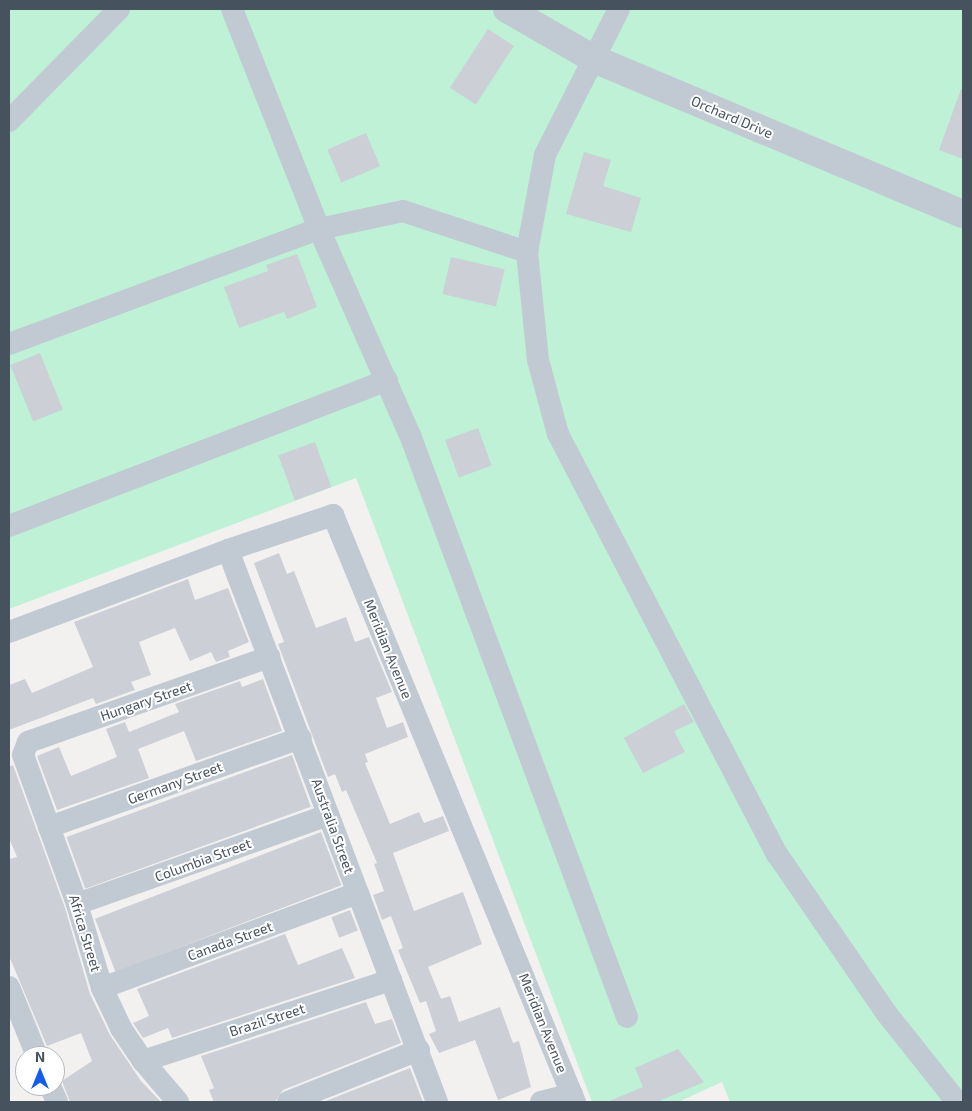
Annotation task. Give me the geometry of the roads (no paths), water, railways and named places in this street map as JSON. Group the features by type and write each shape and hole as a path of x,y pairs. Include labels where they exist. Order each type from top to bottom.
{"street":[{"path":"9,121 119,9"},
{"path":"232,9 319,229 387,380 627,1017"},
{"name":"Orchard Drive","path":"507,9 594,59 963,214"},
{"path":"619,9 545,156 527,252 538,360 558,434 777,854 887,1014 957,1102"},
{"path":"9,344 319,229 403,211 527,252"},
{"path":"9,526 387,380"},
{"name":"Meridian Avenue","path":"9,632 228,550 333,515 573,1098"},
{"name":"Australia Street","path":"228,550 302,738 328,815 419,1050 437,1102"},
{"name":"Hungary Street","path":"24,747 28,742 270,657"},
{"name":"Germany Street","path":"49,827 302,738"},
{"name":"Africa Street","path":"24,747 23,755 77,904 102,988 121,1028 143,1061 178,1102"},
{"name":"Columbia Street","path":"77,904 328,815"},
{"name":"Canada Street","path":"102,988 358,893"},
{"name":"Brazil Street","path":"143,1061 391,980"},
{"path":"9,987 34,1046"},
{"path":"288,1102 419,1050"},
{"path":"541,1102 573,1098"}]}
